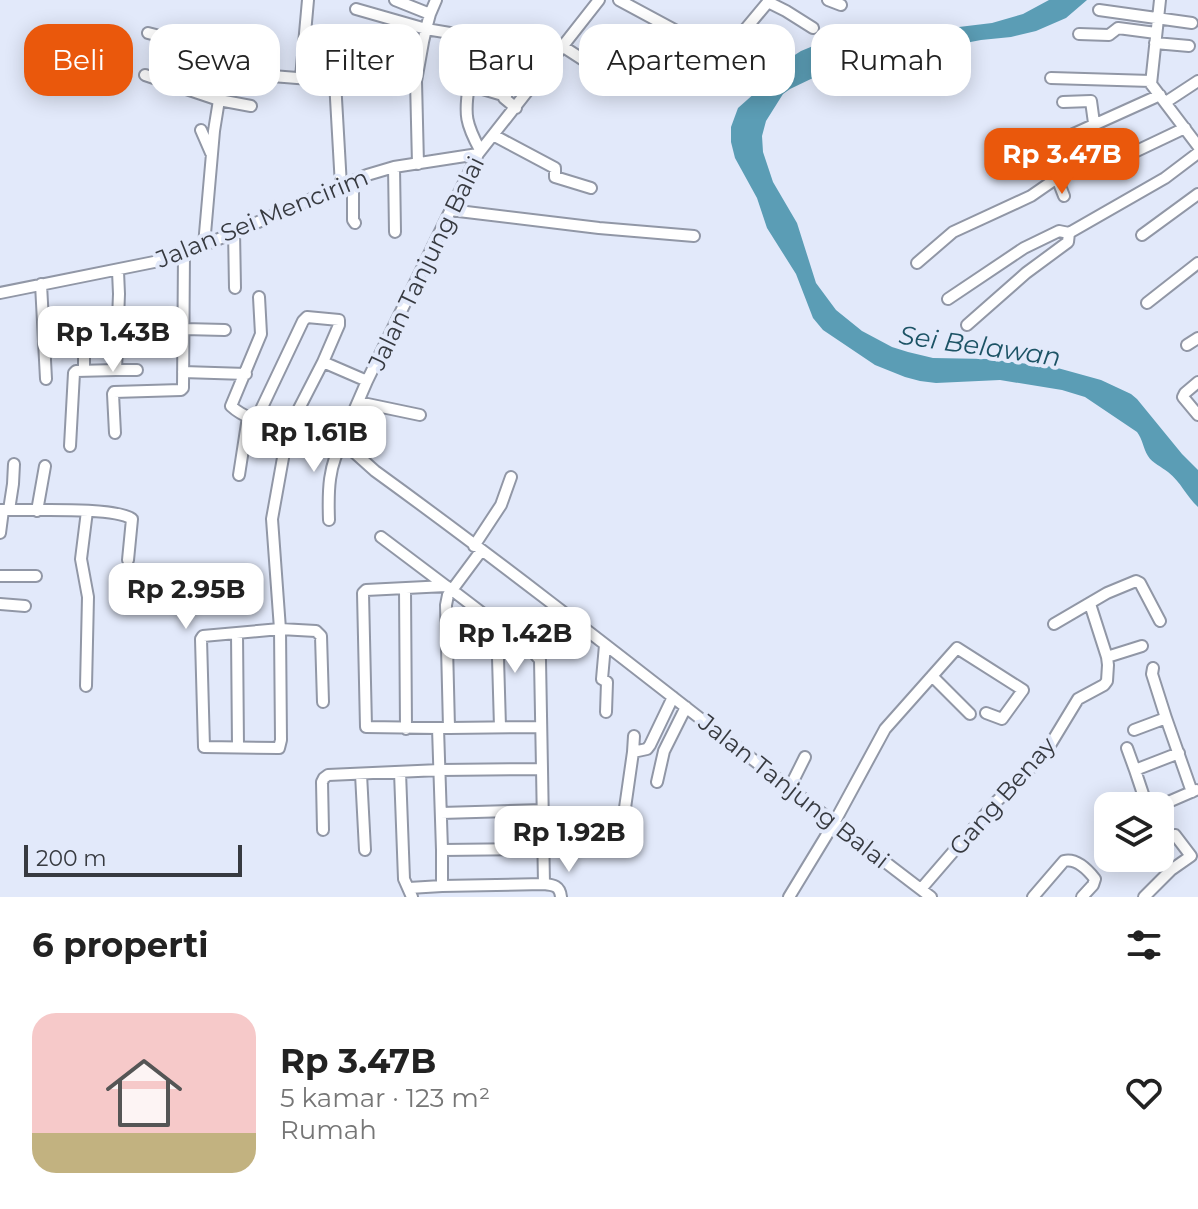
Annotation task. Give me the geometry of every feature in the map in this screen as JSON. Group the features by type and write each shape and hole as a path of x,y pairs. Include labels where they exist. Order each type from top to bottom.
{"street":[{"path":"306,24 308,0"},
{"path":"395,0 430,14"},
{"path":"423,42 436,0"},
{"name":"Jalan Tanjung Balai","path":"563,44 599,0"},
{"path":"619,0 721,55 767,1 788,5 811,26"},
{"path":"828,0 841,5"},
{"path":"1160,0 1151,81 1198,146"},
{"path":"356,9 439,32"},
{"path":"1099,10 1192,23"},
{"path":"1079,34 1109,35 1118,28 1189,46"},
{"path":"148,33 262,62 272,76 296,78"},
{"path":"145,75 219,100 251,106"},
{"path":"1051,78 1151,81"},
{"path":"1064,196 1046,147 1094,123 1163,98 1198,81"},
{"path":"479,152 467,122 469,85 506,96 504,98 516,108"},
{"path":"336,96 341,186"},
{"path":"416,96 418,164"},
{"name":"Jalan Tanjung Balai","path":"525,96 479,152 367,381 344,434 346,445 375,471 931,897"},
{"path":"204,245 219,100"},
{"path":"1063,102 1091,101 1094,123"},
{"path":"1124,157 1185,128"},
{"path":"201,130 212,155"},
{"path":"493,135 555,168 555,177 591,188"},
{"name":"Jalan Sei Mencirim","path":"0,293 118,271 184,254 353,181 394,167 479,152"},
{"path":"948,299 1024,248 1059,231 1069,233 1165,178 1198,153"},
{"path":"394,167 395,232"},
{"path":"917,263 953,232 1031,196 1057,178"},
{"path":"353,181 355,223"},
{"path":"1142,235 1198,194"},
{"path":"450,210 694,236"},
{"path":"234,231 235,288"},
{"path":"967,325 1026,273 1068,242 1069,233"},
{"path":"115,433 114,392 182,390 184,254"},
{"path":"1147,303 1198,263"},
{"path":"116,370 118,271"},
{"path":"41,284 46,379"},
{"path":"259,297 261,334 231,406 252,419 288,430"},
{"path":"239,475 252,419 303,321 307,317 339,320 323,362 288,430 272,519 280,629 281,746 203,746 203,636 280,629 319,633 323,702"},
{"path":"184,329 225,330"},
{"path":"84,335 84,371"},
{"path":"1187,345 1198,338"},
{"path":"323,362 367,381"},
{"path":"70,446 74,373 137,370"},
{"path":"183,372 246,374"},
{"path":"1198,382 1183,397 1198,415"},
{"path":"358,402 420,415"},
{"path":"329,520 330,481 336,452 344,440"},
{"path":"0,533 13,484 14,464"},
{"path":"37,511 45,466"},
{"path":"442,886 440,770 444,728 446,605 449,588 478,548 501,505 511,477"},
{"path":"4,510 87,511 125,515 132,519 128,560"},
{"path":"86,686 88,597 81,559 87,511"},
{"path":"381,537 497,623 540,660 544,884"},
{"path":"0,576 36,576"},
{"path":"1054,624 1107,593 1136,581 1140,583 1160,621"},
{"path":"449,588 366,590 363,594 366,726 406,729 541,727"},
{"path":"405,589 406,729"},
{"path":"0,604 25,606"},
{"path":"1090,604 1107,657 1142,646"},
{"path":"497,623 500,727"},
{"path":"237,633 238,747"},
{"path":"605,645 602,679 607,682 606,712"},
{"path":"789,897 885,729 957,648 1023,690 1002,719 986,713"},
{"name":"Gang Benay","path":"921,889 997,801 1044,755 1068,704 1104,685 1107,681 1107,657"},
{"path":"1153,668 1152,674 1166,718 1195,791 1174,800"},
{"path":"932,676 970,714"},
{"path":"633,752 647,749 650,745 673,697"},
{"path":"657,782 664,751 686,707"},
{"path":"1134,730 1166,718"},
{"path":"623,822 634,736"},
{"path":"1127,748 1142,792"},
{"path":"1135,770 1179,753"},
{"path":"789,789 805,757"},
{"path":"323,830 322,782 328,775 542,769"},
{"path":"400,772 404,879 410,892 442,886 544,884 557,886 561,897"},
{"path":"361,774 365,850"},
{"path":"441,813 542,810"},
{"path":"1174,869 1194,860 1175,835"},
{"path":"442,850 542,849"},
{"path":"1033,897 1064,861 1074,860 1095,879 1082,897"},
{"path":"1144,897 1169,872"}],"water":[{"name":"Sei Belawan","path":"1049,0 1087,0 1066,18 1036,31 971,42 971,26 1023,14"},
{"name":"Sei Belawan","path":"811,47 811,79 795,87 795,55"},
{"name":"Sei Belawan","path":"752,96 782,96 766,121 762,136 763,152 773,182 797,223 816,283 836,310 862,331 908,352 933,358 988,359 1054,367 1101,380 1131,394 1198,470 1198,507 1173,476 1150,458 1137,432 1085,397 1000,380 920,381 875,365 823,330 813,318 796,274 767,228 757,198 735,158 731,127 738,108"}]}
